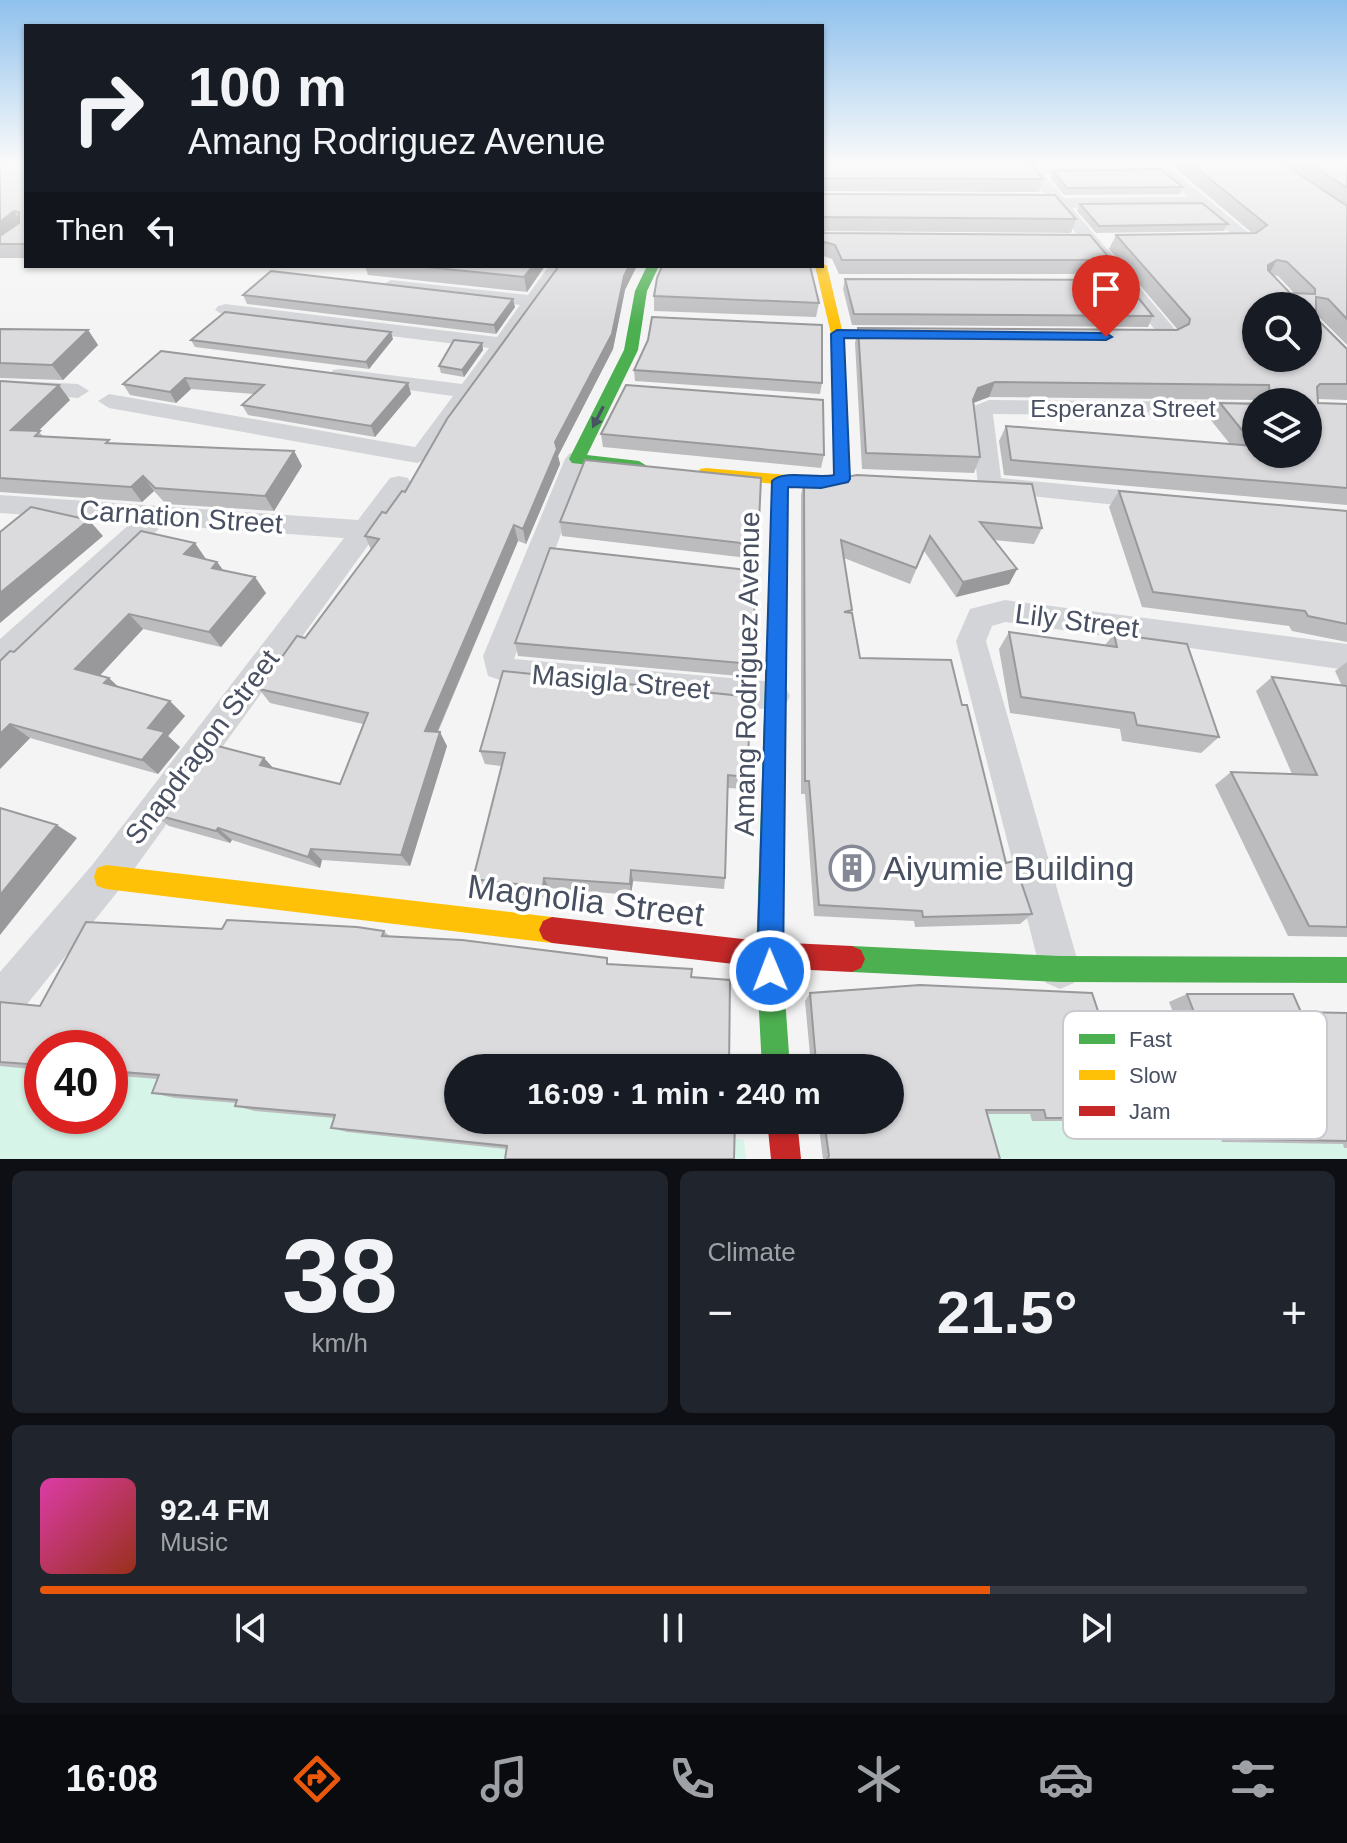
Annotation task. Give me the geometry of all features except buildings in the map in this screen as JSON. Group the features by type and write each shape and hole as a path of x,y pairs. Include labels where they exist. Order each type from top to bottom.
{"street":[{"path":"1069,216 1100,241 1127,283 1169,334 1166,337 1119,337"},
{"path":"1221,216 1248,239 1230,241"},
{"path":"1061,241 1100,241"},
{"path":"109,401 410,456 424,452 556,268"},
{"path":"652,268 641,291 644,319 631,350 621,389 577,459 655,468"},
{"name":"Amang Rodriguez Avenue","path":"775,1054 769,955 780,481 821,483 853,480 839,405 837,330 830,277"},
{"path":"374,283 531,301"},
{"path":"1096,283 1127,283"},
{"path":"225,310 500,343"},
{"path":"326,373 467,391"},
{"path":"0,386 78,391"},
{"path":"810,403 839,405"},
{"name":"Esperanza Street","path":"990,485 981,416 982,411 989,407 1242,409"},
{"name":"Masigla Street","path":"577,459 498,656 499,667 515,672 774,696"},
{"path":"686,471 780,481"},
{"name":"Snapdragon Street","path":"0,1004 106,877 399,484"},
{"path":"958,484 1176,501"},
{"name":"Carnation Street","path":"0,504 363,530"},
{"path":"0,657 156,516"},
{"path":"542,547 573,551"},
{"path":"746,570 777,574"},
{"name":"Lily Street","path":"1060,969 971,641 980,617 1005,611 1347,657"},
{"name":"Magnolia Street","path":"106,877 769,955 1060,969 1347,970"},
{"path":"783,1134 786,1159"}],"green space":[{"path":"0,1037 24,1043 24,1134 128,1134 128,1056 444,1117 444,1134 702,1134 744,1140 746,1159 0,1159"},
{"path":"977,1090 1063,1100 1063,1139 1327,1139 1327,1130 1347,1132 1347,1159 998,1159"}],"traffic: fast":[{"path":"639,466 577,459 631,350 641,291 652,268"},
{"path":"775,1054 769,955 780,481"},
{"path":"852,959 1060,969 1347,970"}],"traffic: slow":[{"path":"706,473 821,483 842,479 837,334 821,268"},
{"path":"106,877 552,930"}],"traffic: jam":[{"path":"552,930 769,955 852,959"},
{"path":"783,1134 786,1159"}],"place":[{"name":"Aiyumie Building","path":"852,868"}],"route":[{"path":"770,971 780,481 821,483 842,479 837,334 1106,337"}]}
